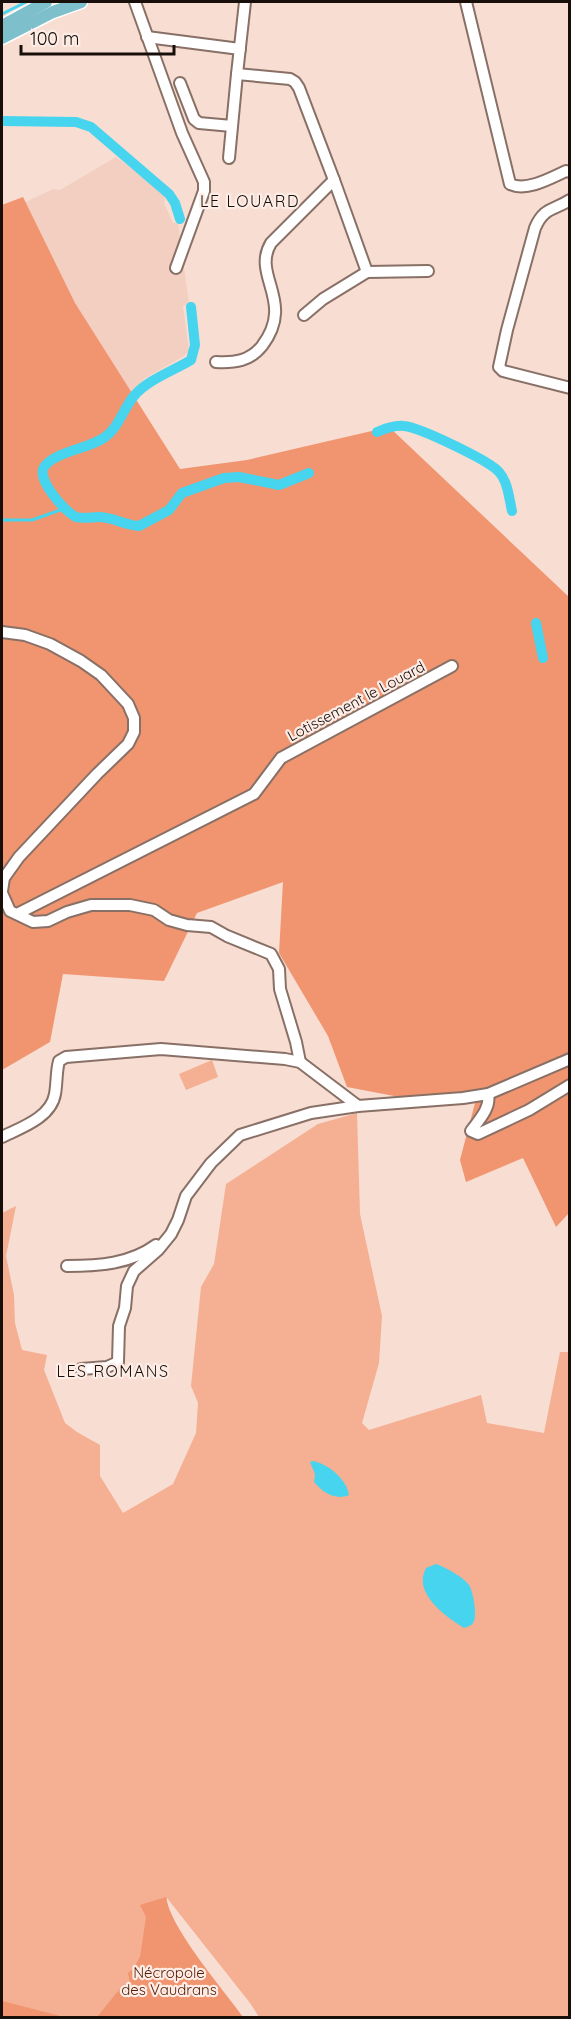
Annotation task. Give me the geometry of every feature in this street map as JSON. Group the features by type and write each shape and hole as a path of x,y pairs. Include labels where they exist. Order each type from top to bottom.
{"main road":[{"path":"2,26 46,2"},
{"path":"2,38 53,12 81,2"}],"street":[{"path":"135,2 182,133 204,182 204,191 176,268"},
{"path":"229,158 245,2"},
{"path":"466,2 510,184 516,187 527,186 566,171 570,172"},
{"path":"147,37 240,49"},
{"path":"237,74 290,79 299,88 368,272"},
{"path":"180,83 194,119 199,123 232,126"},
{"path":"216,362 232,363 245,360 256,353 272,332 276,317 276,304 266,267 265,252 271,243 334,180"},
{"path":"570,200 540,216 507,330 499,367 503,371 570,388"},
{"path":"304,315 323,299 368,272 428,271"},
{"path":"2,632 25,635 50,644 81,661 101,675 128,704 134,718 134,732 128,744 19,857 4,878 2,892 10,911 33,922 48,921 90,905 130,905 154,910 169,920 188,925 211,927 271,954 279,969 280,989 300,1062"},
{"name":"Lotissement le Louard","path":"17,914 254,794 281,758 452,666"},
{"path":"2,1137 42,1116 55,1095 56,1071 59,1061 66,1057 161,1049 300,1062 358,1106"},
{"path":"81,1369 107,1366 118,1362 119,1326 125,1308 127,1286 134,1271 158,1250 171,1234 186,1196 196,1181 226,1147 240,1135 311,1113 358,1106 488,1094 570,1059"},
{"path":"488,1094 490,1101 487,1108 471,1131 478,1134 529,1110 570,1085"},
{"path":"67,1266 93,1266 128,1260 149,1250 171,1234"}],"shaded area":[{"path":"116,157 166,195 164,203 173,223 178,223 189,304 183,306 189,351 145,378 120,404 11,209 53,189 60,190"}],"green space":[{"path":"23,197 75,303 180,469 247,460 389,427 569,597 569,1213 556,1227 523,1158 466,1182 460,1160 475,1103 410,1099 347,1087 328,1036 279,953 283,882 197,913 164,981 63,974 50,1042 2,1070 2,205"},
{"path":"212,1060 218,1077 186,1090 179,1074"},
{"path":"357,1113 360,1214 382,1316 379,1363 362,1423 369,1430 481,1395 487,1423 544,1433 560,1352 569,1352 569,2017 259,2017 167,1898 169,1908 186,1939 243,2017 2,2018 2,1213 16,1206 6,1256 14,1295 15,1323 22,1350 47,1355 44,1370 65,1423 100,1445 100,1476 123,1513 173,1484 196,1433 198,1403 191,1386 201,1287 214,1264 226,1184 318,1124"},
{"name":"Nécropole des Vaudrans","path":"166,1897 177,1926 187,1942 243,2017 97,2017 123,1985 130,1983 128,1973 140,1957 146,1917 140,1905"},
{"path":"2,2001 64,2017 2,2017"}],"water":[{"path":"310,1462 325,1465 341,1478 349,1495 334,1496 317,1486"},
{"path":"436,1564 459,1576 471,1588 475,1610 474,1620 470,1626 464,1628 440,1611 427,1595 423,1577 426,1568"}],"waterway":[{"path":"2,14 26,2"},
{"path":"2,121 76,122 91,127 169,194 175,203 180,219"},
{"path":"191,307 195,345 191,360 139,390 114,428 105,437 49,462 43,472 44,479 53,495 65,509 76,517 104,517 139,526 169,510 182,493 224,478 239,477 279,485 309,473"},
{"path":"377,432 397,426 412,428 482,460 502,476 508,490 512,511"},
{"path":"2,520 32,520 66,508"},
{"path":"536,623 543,658"}],"district":[{"name":"LE LOUARD","path":"250,201"},
{"name":"LES ROMANS","path":"113,1371"}]}
